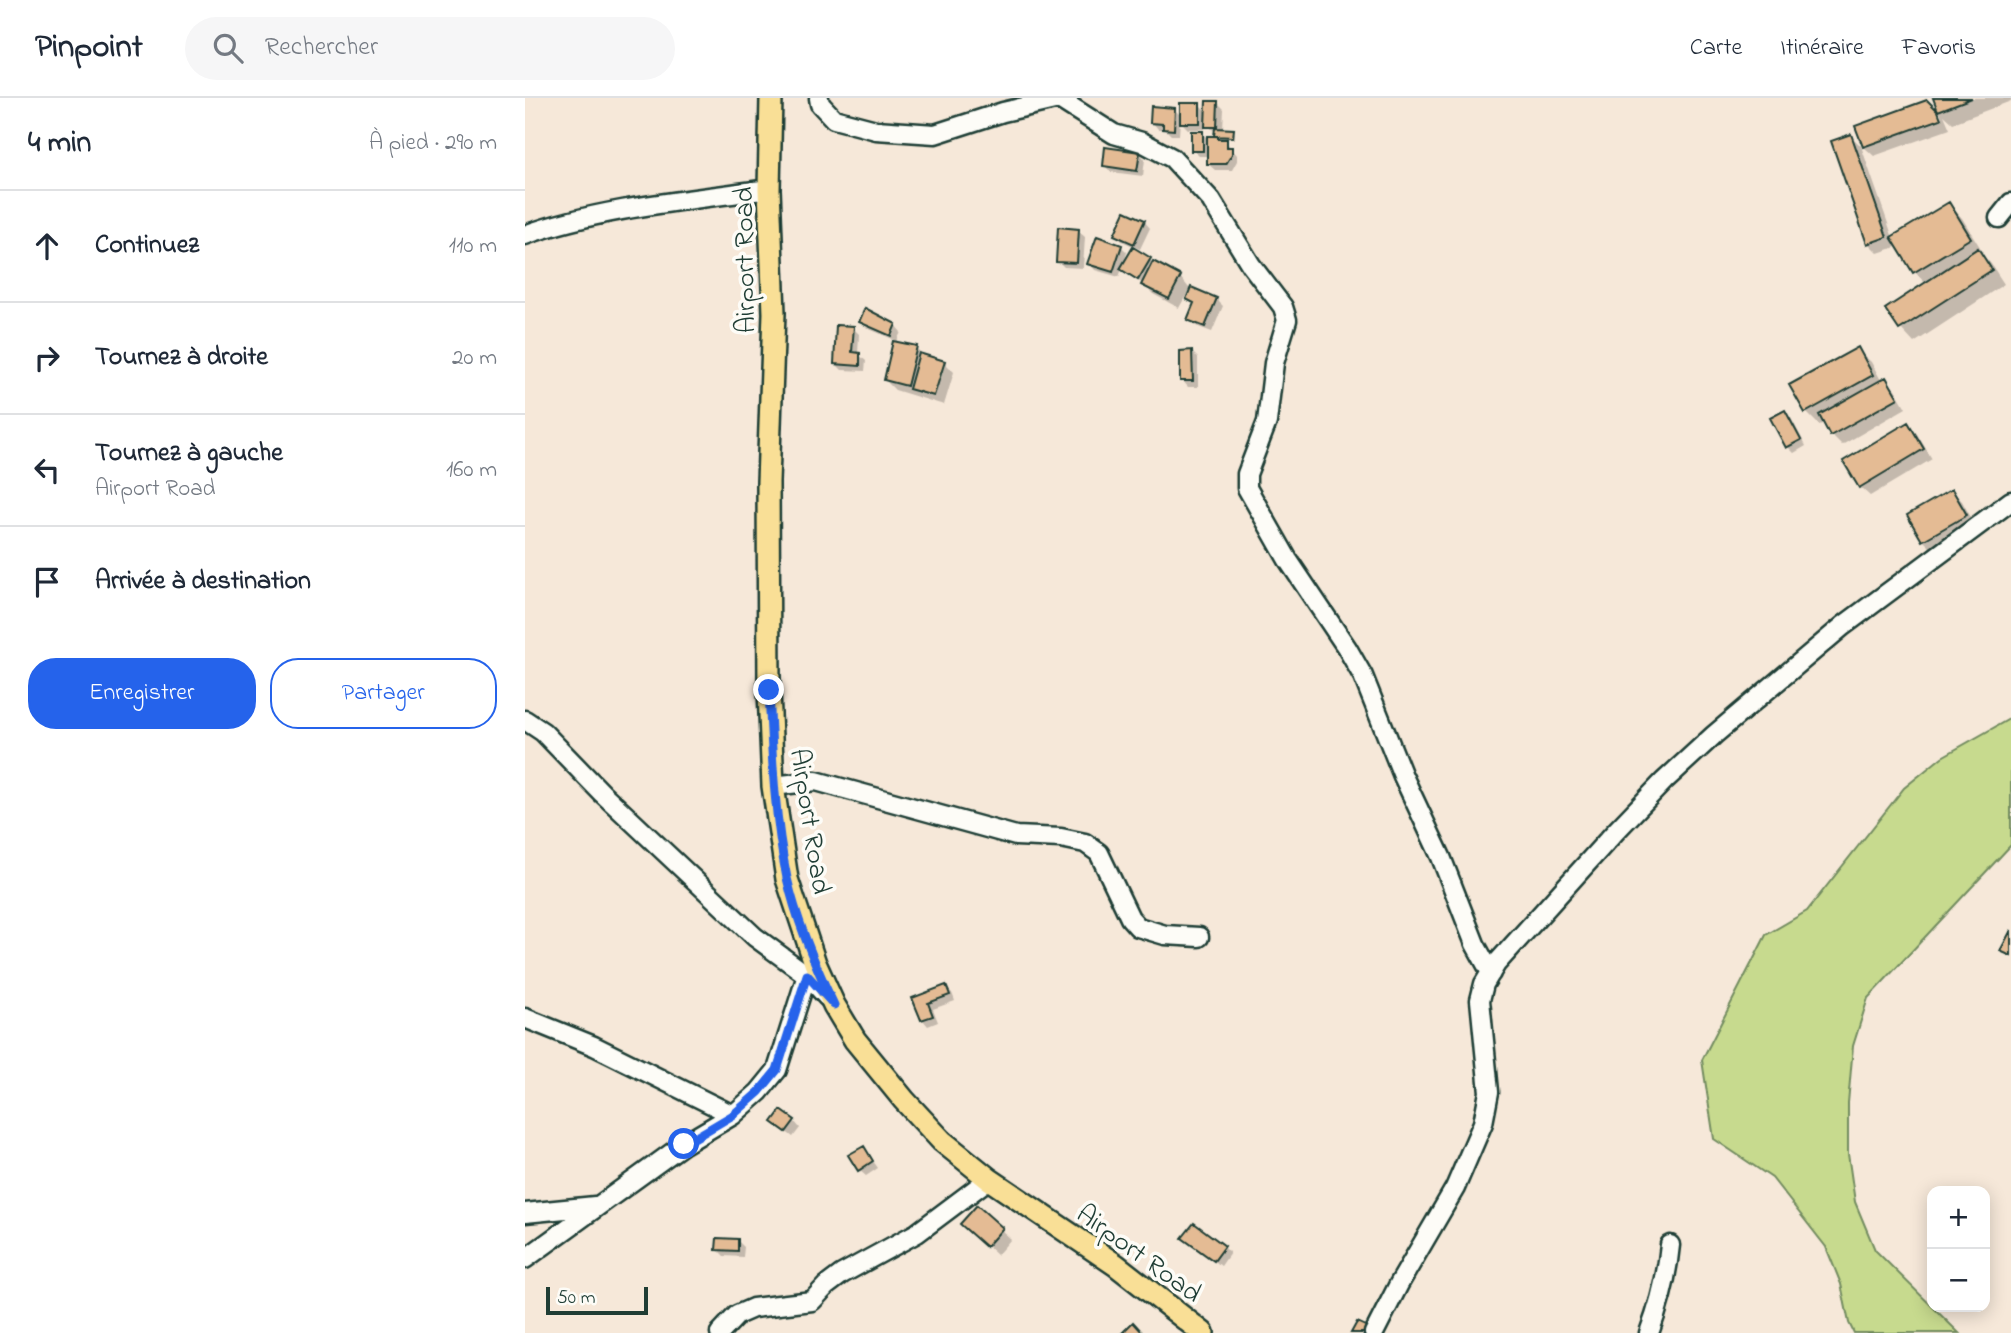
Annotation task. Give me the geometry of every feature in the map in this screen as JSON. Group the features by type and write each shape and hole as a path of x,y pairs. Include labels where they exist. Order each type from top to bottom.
{"main road":[{"name":"Airport Road","path":"771,98 769,190 774,313 768,482 769,690 773,786 787,879 815,963 834,1005 855,1040 942,1141 989,1179 1116,1265 1203,1333"}],"street":[{"path":"819,98 820,104 834,120 876,130 935,134 1003,112 1061,98 1114,134 1142,142 1172,158 1211,200 1251,265 1283,307 1287,320 1274,363 1267,422 1247,474 1247,488 1288,560 1363,676 1403,776 1441,857 1475,944 1491,972"},
{"path":"525,235 600,216 681,201 769,190"},
{"path":"1999,218 2011,203"},
{"path":"1374,1333 1455,1188 1483,1123 1489,1092 1480,1000 1484,984 1496,964 1616,831 1684,762 1843,626 2011,501"},
{"path":"525,719 543,732 602,793 755,937 807,975 834,1005"},
{"path":"773,786 816,781 1016,836 1061,838 1085,843 1099,853 1130,918 1138,927 1165,935 1199,937"},
{"path":"525,1259 684,1144 733,1115 759,1092 777,1070 807,975"},
{"path":"525,1018 594,1046 733,1115"},
{"path":"720,1333 737,1315 753,1308 812,1301 842,1274 917,1233 989,1179"},
{"path":"525,1213 595,1206"},
{"path":"1649,1333 1665,1284 1670,1245"}],"green space":[{"path":"2011,718 2011,845 1868,998 1853,1046 1848,1103 1848,1154 1855,1202 1875,1250 1927,1301 1927,1312 1938,1312 1959,1333 1854,1333 1849,1323 1841,1284 1826,1247 1772,1178 1714,1139 1702,1060 1766,935 1807,911 1904,788 1942,757"}],"building":[{"path":"1933,98 1972,98 1938,111"},
{"path":"1927,100 1938,111 1941,119 1863,147 1855,126"},
{"path":"1206,101 1218,101 1217,127 1205,127"},
{"path":"1180,103 1200,103 1200,123 1180,123"},
{"path":"1151,106 1175,108 1174,130 1163,129 1163,124 1150,123"},
{"path":"1215,128 1234,129 1233,137 1214,136"},
{"path":"1191,131 1203,131 1203,151 1191,151"},
{"path":"1851,134 1887,237 1867,244 1831,141"},
{"path":"1207,136 1227,139 1227,147 1232,147 1232,154 1226,164 1207,164"},
{"path":"1105,147 1140,152 1137,171 1103,166"},
{"path":"1949,202 1971,238 1913,273 1891,237"},
{"path":"1125,211 1145,220 1134,244 1114,235"},
{"path":"1058,227 1079,229 1077,263 1056,262"},
{"path":"1097,236 1122,245 1113,272 1087,264"},
{"path":"1133,247 1151,258 1138,280 1120,269"},
{"path":"1978,248 1992,270 1899,330 1885,309"},
{"path":"1153,261 1181,276 1169,299 1141,285"},
{"path":"1191,287 1217,298 1205,327 1187,320 1194,303 1186,299"},
{"path":"865,308 896,324 891,336 859,322"},
{"path":"836,325 854,326 852,352 860,353 860,366 834,364"},
{"path":"893,341 917,346 907,386 884,380"},
{"path":"1858,347 1873,375 1805,413 1789,385"},
{"path":"1192,350 1193,381 1180,381 1180,351"},
{"path":"919,353 945,361 934,396 909,389"},
{"path":"1886,377 1898,398 1830,436 1819,415"},
{"path":"1785,410 1801,440 1786,448 1770,418"},
{"path":"1908,422 1924,449 1859,488 1843,461"},
{"path":"1952,489 1967,515 1922,541 1907,515"},
{"path":"2011,930 2011,956 2000,951"},
{"path":"946,985 950,995 928,1003 933,1016 921,1020 912,998"},
{"path":"781,1110 795,1120 786,1132 772,1122"},
{"path":"864,1146 873,1161 858,1171 848,1155"},
{"path":"977,1205 1003,1228 986,1247 960,1224"},
{"path":"1194,1223 1225,1246 1214,1261 1182,1238"},
{"path":"717,1238 738,1239 738,1251 716,1250"},
{"path":"1133,1322 1143,1333 1122,1333"},
{"path":"1357,1322 1370,1328 1367,1333 1351,1333"}],"route":[{"path":"684,1144 733,1115 759,1092 777,1070 807,975 834,1005 815,963 787,879 773,786 769,690"}]}
